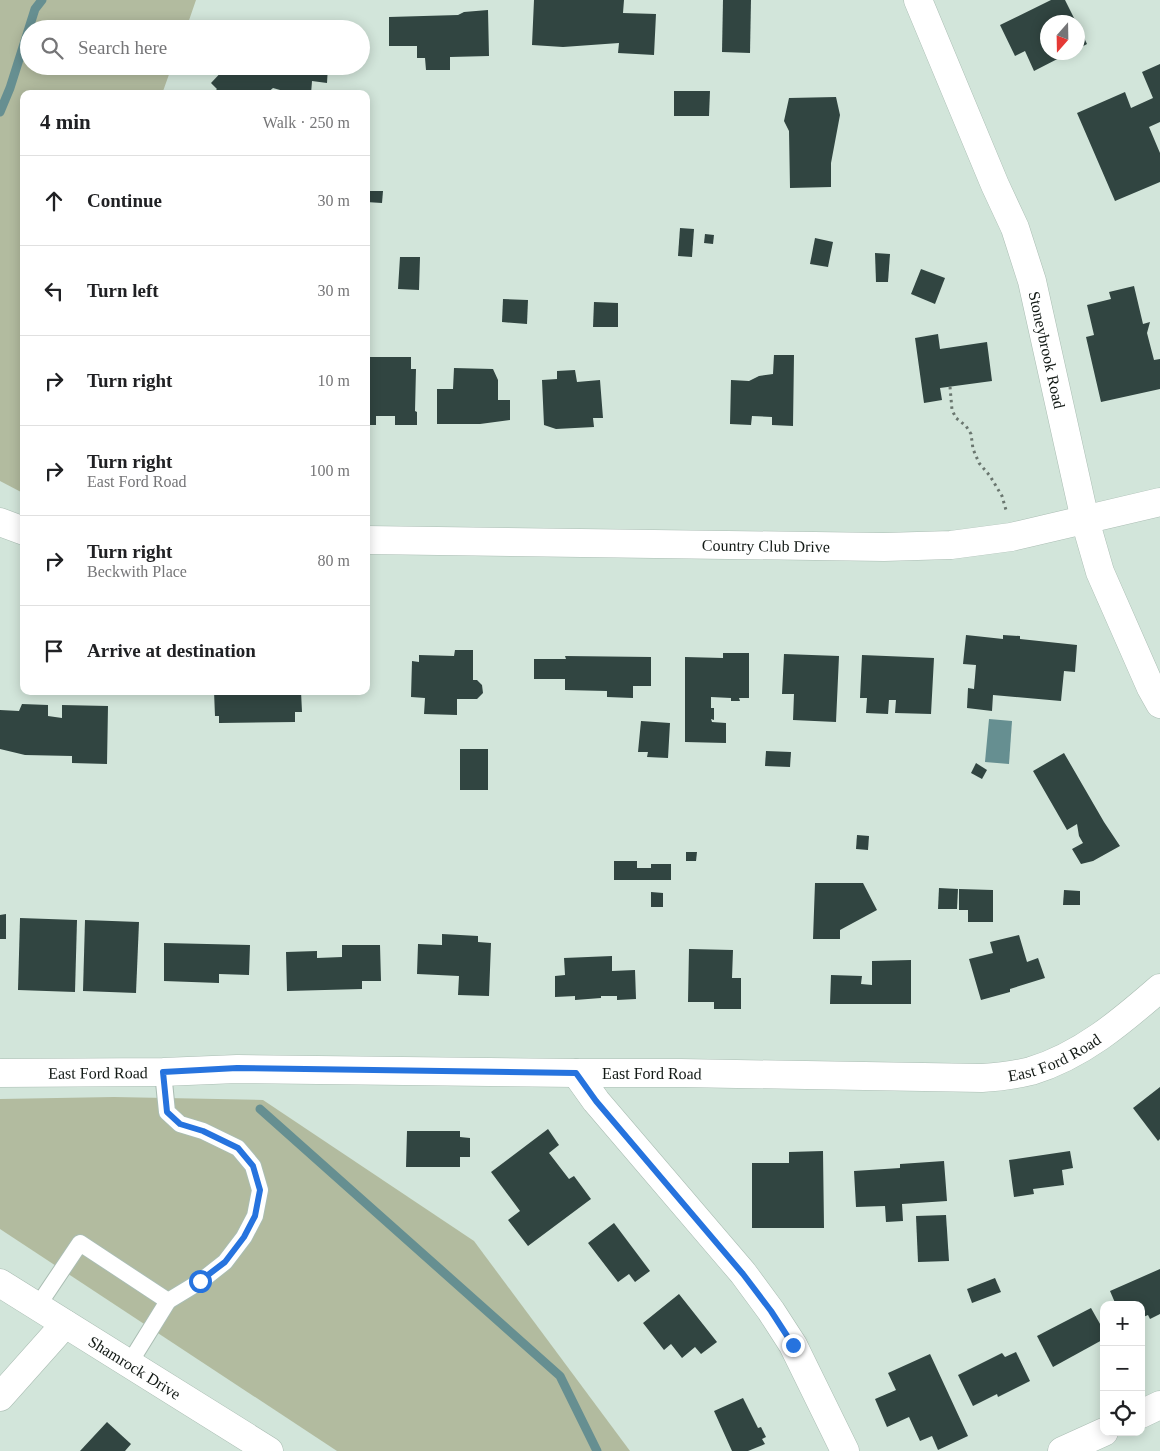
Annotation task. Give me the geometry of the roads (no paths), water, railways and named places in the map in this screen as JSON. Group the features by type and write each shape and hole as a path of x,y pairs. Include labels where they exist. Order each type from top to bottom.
{"street":[{"name":"Stoneybrook Road","path":"918,0 995,185 1015,228 1032,281 1085,520 1100,572 1150,688 1160,704"},
{"name":"Country Club Drive","path":"370,540 884,548 951,545 1011,536 1160,502"},
{"path":"0,522 20,530"},
{"name":"East Ford Road","path":"0,1073 163,1072 237,1068 982,1078 1031,1071 1082,1049 1123,1020 1160,988"},
{"path":"576,1073 596,1101 743,1274 771,1311 793,1345 845,1451"},
{"name":"Shamrock Drive","path":"0,1283 268,1451"},
{"path":"0,1397 65,1324"},
{"path":"1145,1412 1160,1405"},
{"path":"1062,1451 1100,1434"}],"lane":[{"path":"129,1364 168,1301 200,1281 225,1262 244,1237 255,1216 260,1190 253,1166 238,1148 203,1131 180,1124 167,1112 163,1072"},
{"path":"37,1307 80,1243 168,1301"}],"water":[{"path":"989,719 1012,721 1009,764 985,762"}],"waterway":[{"path":"32,20 35,9 42,0"},
{"path":"0,112 20,56"},
{"path":"260,1109 560,1376 597,1451"}]}
